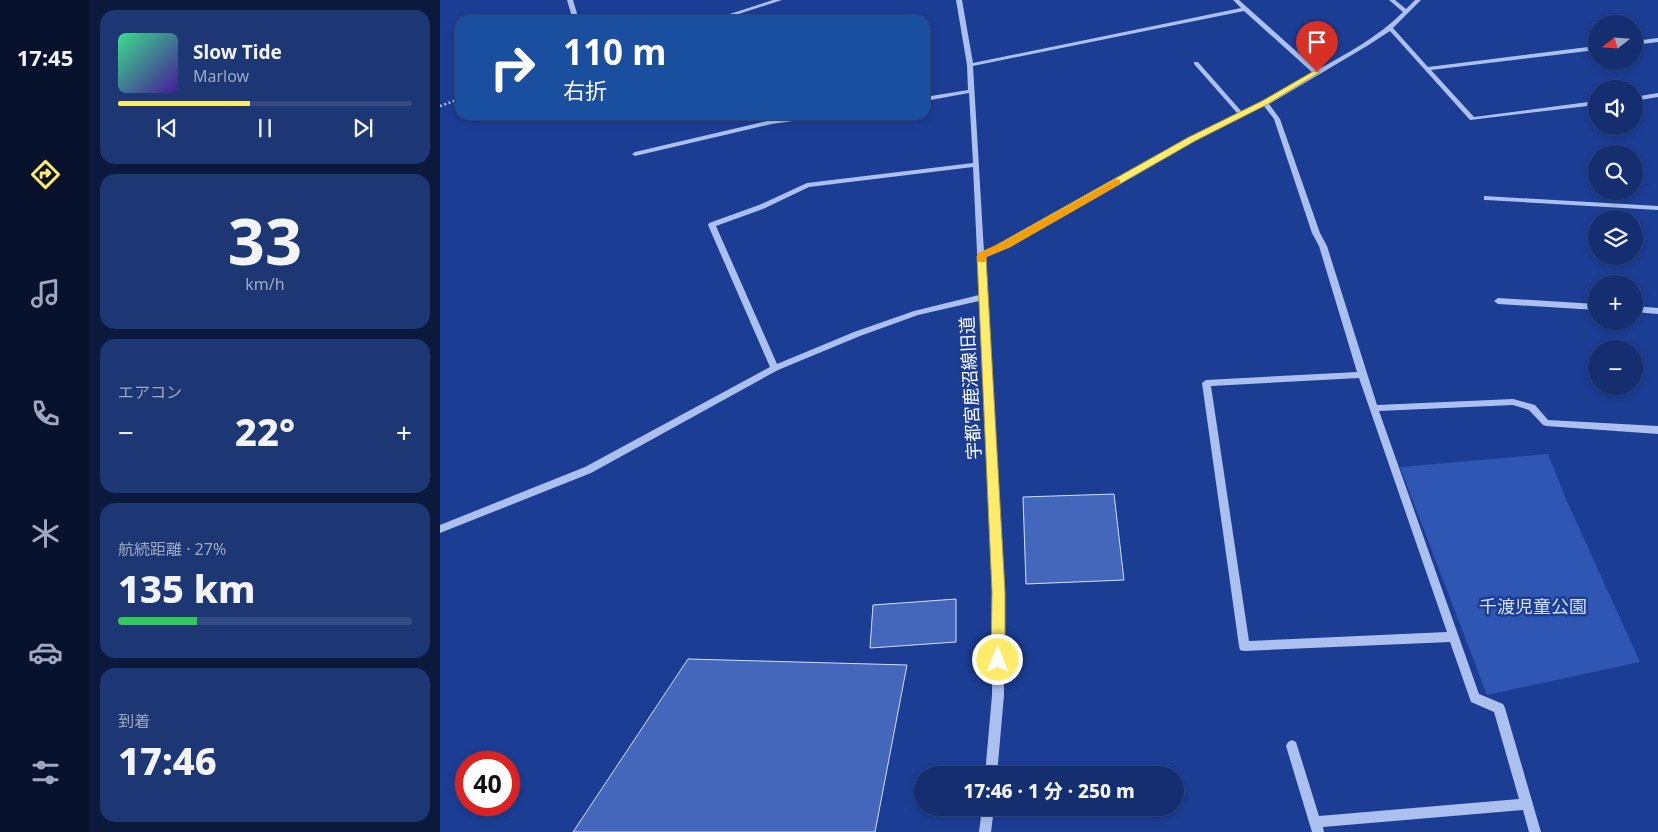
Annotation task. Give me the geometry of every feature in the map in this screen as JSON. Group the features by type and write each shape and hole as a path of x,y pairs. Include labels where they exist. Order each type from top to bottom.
{"street":[{"path":"570,0 574,15"},
{"path":"730,15 779,0"},
{"name":"宇都宮鹿沼線旧道","path":"959,0 970,64 982,256 998,592 998,695 992,766"},
{"path":"1236,0 1317,72"},
{"path":"1392,0 1408,12"},
{"path":"982,256 1006,245 1192,139 1265,103 1365,45 1390,28 1418,0"},
{"path":"970,64 1245,8"},
{"path":"1390,28 1472,119 1588,104"},
{"path":"1643,42 1658,40"},
{"path":"1427,69 1588,49"},
{"path":"1196,62 1241,114"},
{"path":"930,98 971,92"},
{"path":"1643,97 1658,96"},
{"path":"1265,103 1277,119 1316,234 1323,246 1362,375 1475,698 1498,708 1535,832"},
{"path":"635,154 786,120"},
{"path":"775,368 712,225 761,206 807,185 976,165"},
{"path":"1486,198 1658,208"},
{"path":"440,529 588,470 775,368 856,334 917,313 983,297"},
{"path":"1498,302 1588,307"},
{"path":"1643,310 1658,311"},
{"path":"1362,375 1206,383 1244,646 1453,637"},
{"path":"1375,408 1513,402 1532,407 1546,423 1658,430"},
{"path":"1292,746 1316,827 1527,804"},
{"path":"985,832 987,816"}],"path":[{"path":"440,106 455,101"}],"green space":[{"name":"千渡児童公園","path":"1548,454 1566,499 1640,662 1487,695 1400,467"}],"building":[{"path":"1114,494 1124,580 1026,584 1023,497"},
{"path":"956,599 956,642 870,648 873,605"},
{"path":"688,659 907,665 875,832 573,832"}],"slow traffic":[{"path":"982,259 982,256 1006,245 1116,182"}],"route":[{"path":"998,660 998,592 982,256 1006,245 1192,139 1265,103 1317,72"}]}
